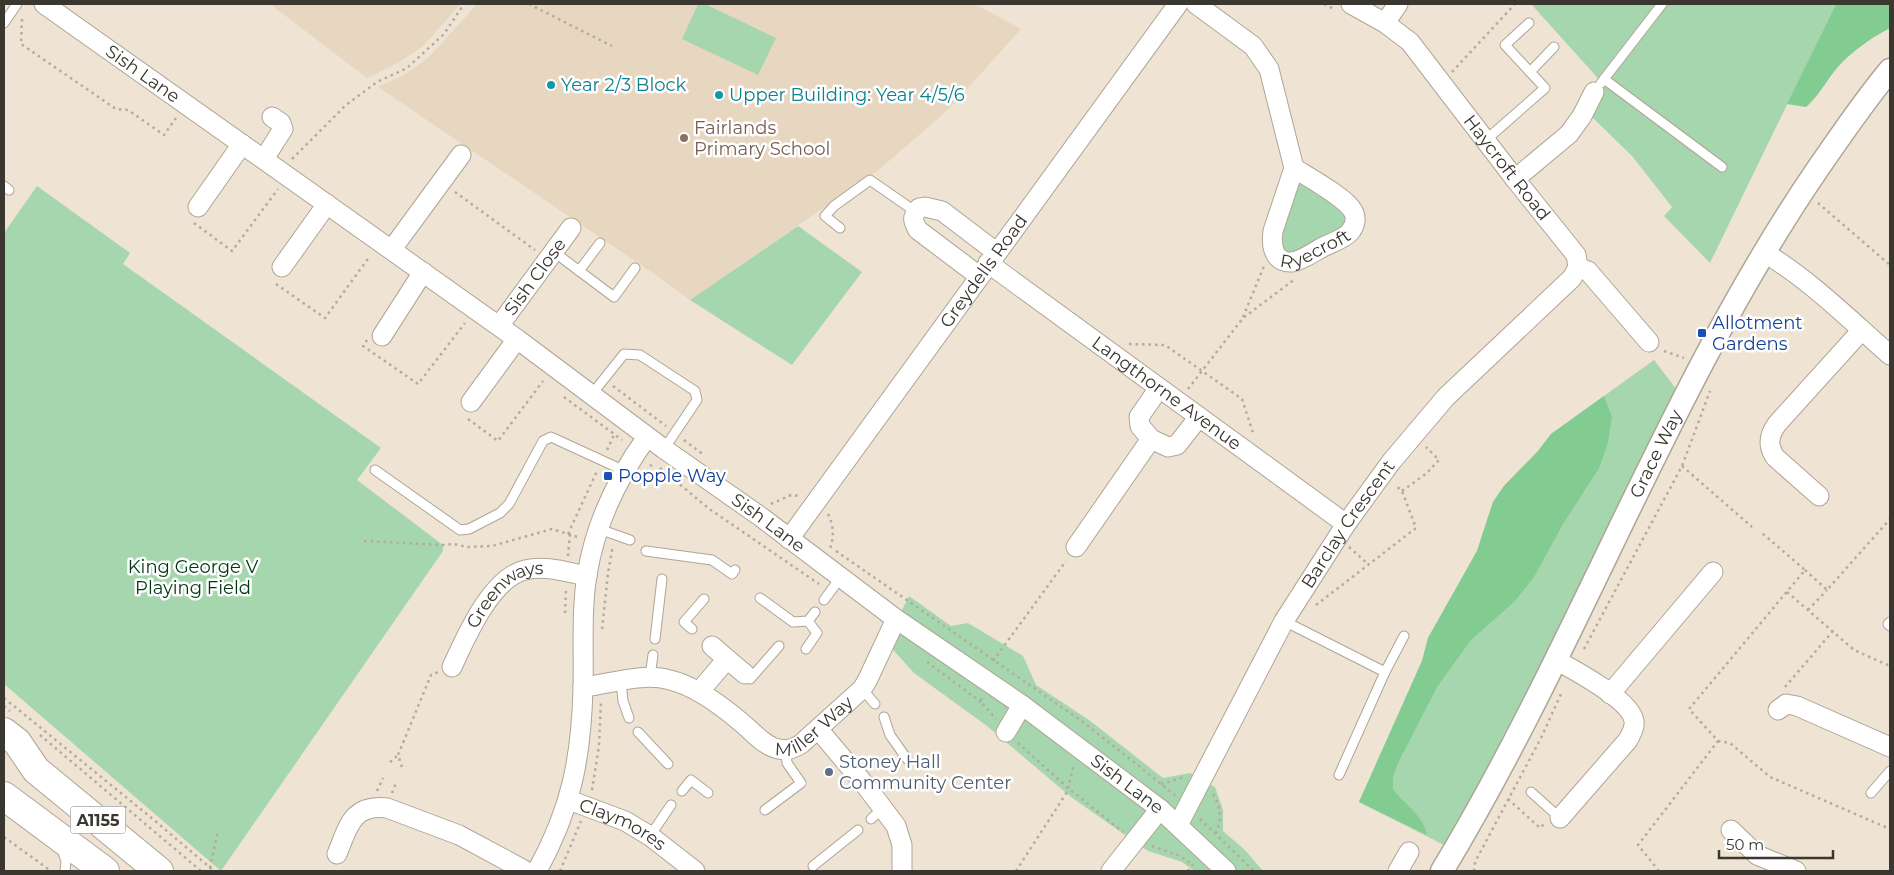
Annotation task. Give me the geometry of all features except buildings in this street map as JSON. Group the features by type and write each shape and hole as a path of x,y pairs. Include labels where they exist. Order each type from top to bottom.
{"main road":[{"name":"A1155","path":"8,722 17,742 36,770 159,871"},
{"name":"A1155","path":"4,758 36,770"},
{"name":"A1155","path":"4,796 104,871"}],"street":[{"name":"Sish Lane","path":"44,4 264,159 279,179 327,204 592,394 623,418 642,443 658,456 761,517 789,539 831,590 896,619 1022,705 1160,809 1226,871"},
{"name":"Greydells Road","path":"789,539 1178,4"},
{"path":"1196,4 1253,46 1264,61 1272,79 1294,168"},
{"path":"1385,23 1398,4"},
{"name":"Haycroft Road","path":"1345,8 1385,23 1410,42 1576,255 1578,267 1588,271 1649,342"},
{"name":"Grace Way","path":"1442,871 1564,664 1699,366 1763,252 1845,129 1890,70"},
{"path":"1515,179 1569,134 1582,116 1599,85"},
{"path":"264,159 283,129 281,123 272,117"},
{"path":"198,207 242,144"},
{"path":"392,250 461,155"},
{"name":"Ryecroft","path":"1294,168 1342,200 1354,212 1354,225 1347,235 1292,262 1281,260 1277,256 1271,241 1294,168"},
{"path":"279,275 327,204"},
{"path":"925,207 942,211 988,264 918,230 913,222 913,216 919,208 925,207"},
{"name":"Sish Close","path":"499,326 571,228"},
{"path":"1763,252 1798,276 1890,355"},
{"name":"Langthorne Avenue","path":"988,264 1262,462 1342,531"},
{"name":"Barclay Crescent","path":"1178,825 1284,621 1342,531 1391,462 1446,397 1572,278 1578,267"},
{"path":"375,337 423,272"},
{"path":"1819,496 1775,457 1771,450 1770,435 1777,424 1862,330"},
{"path":"468,409 517,339"},
{"path":"1159,388 1139,417 1140,426 1152,439 1168,447 1177,445 1198,417"},
{"path":"1076,547 1152,439"},
{"path":"537,871 553,842 569,800 577,763 581,731 582,655 587,576 603,536 606,508 642,443"},
{"name":"Greenways","path":"452,667 475,622 501,585 513,574 526,570 550,568 587,576"},
{"path":"1610,694 1712,572"},
{"name":"Miller Way","path":"583,687 650,676 680,682 699,692 741,722 770,746 786,750 801,744 862,689 896,619"},
{"path":"709,643 745,674"},
{"path":"699,692 726,659"},
{"path":"1560,818 1631,735 1634,724 1631,714 1610,694 1592,680 1564,664"},
{"path":"1013,730 1022,705"},
{"path":"1782,707 1798,706 1890,747"},
{"path":"818,729 878,814 900,835 903,857 902,871"},
{"name":"Claymores","path":"569,800 625,821 650,836 695,871"},
{"path":"337,854 350,822 356,814 363,810 379,807 387,808 459,835 526,871"},
{"path":"1111,871 1160,809"},
{"path":"1731,830 1757,855 1796,871"},
{"path":"1398,871 1409,852"}],"lane":[{"path":"4,23 17,4"},
{"path":"1662,4 1599,85 1722,167"},
{"path":"1486,140 1545,88 1505,45 1529,23"},
{"path":"1530,72 1554,47"},
{"path":"840,228 825,216 834,206 870,180 916,212"},
{"path":"579,271 600,243"},
{"path":"551,256 579,271 614,297 635,268"},
{"path":"592,394 624,354 640,355 695,391 697,400 676,434 658,456"},
{"path":"376,470 460,530 469,529 500,513 509,504 543,441 551,437 625,471"},
{"path":"603,536 630,540"},
{"path":"646,551 712,560 732,574 735,570"},
{"path":"655,639 662,579"},
{"path":"760,598 793,622 808,621 815,612"},
{"path":"692,629 684,622 704,599"},
{"path":"806,649 817,634 808,621"},
{"path":"1284,621 1385,672"},
{"path":"1890,622 1888,624 1890,626"},
{"path":"1339,776 1385,672 1404,636"},
{"path":"745,674 750,679 779,646"},
{"path":"650,676 653,656"},
{"path":"620,682 623,701 629,718"},
{"path":"862,689 875,704"},
{"path":"884,717 890,735 906,759"},
{"path":"638,732 668,764"},
{"path":"764,810 801,783 787,762 786,750"},
{"path":"1870,793 1890,771"},
{"path":"682,791 691,780 708,793"},
{"path":"1531,792 1560,818"},
{"path":"650,836 671,805"},
{"path":"813,866 858,830"},
{"path":"54,832 64,853 66,861 65,871"}],"path":[{"path":"198,207 189,208 183,216 232,251 279,179 346,105 376,82 407,68 444,34 464,4"},
{"path":"529,4 612,46"},
{"path":"1324,4 1345,8"},
{"path":"1443,83 1515,4"},
{"path":"441,182 551,256"},
{"path":"1823,195 1818,203 1890,265"},
{"path":"1178,402 1243,318 1309,269 1312,253"},
{"path":"279,275 325,318 371,255"},
{"path":"1243,318 1266,262 1277,256"},
{"path":"375,337 363,346 418,384 465,323"},
{"path":"1097,343 1165,345 1242,399 1262,462"},
{"path":"604,379 707,457"},
{"path":"468,409 498,441 543,382"},
{"path":"1474,871 1475,862 1541,738 1564,664 1682,466 1713,385"},
{"path":"565,622 569,534 623,418"},
{"path":"614,435 642,443 658,456 708,508 831,590"},
{"path":"1402,491 1426,473 1439,460 1413,436"},
{"path":"636,488 658,456"},
{"path":"1682,466 1752,527"},
{"path":"772,503 831,547 1099,734 1161,784 1254,871"},
{"path":"1808,610 1890,519"},
{"path":"364,541 454,544 467,547 492,546 552,528 569,534 603,536 608,573 602,631"},
{"path":"1342,531 1368,564"},
{"path":"1762,533 1827,590"},
{"path":"981,702 981,678 1076,547"},
{"path":"1805,570 1689,709 1718,741 1730,743 1770,777 1890,829"},
{"path":"1787,592 1854,650 1890,666"},
{"path":"1782,707 1780,691 1833,631"},
{"path":"924,660 981,702 1013,730 1068,788 1135,841 1180,856 1192,864"},
{"path":"390,762 398,755 431,675 452,667"},
{"path":"4,698 214,871"},
{"path":"4,706 8,722"},
{"path":"34,730 201,871"},
{"path":"1659,871 1638,845 1718,741"},
{"path":"1016,871 1068,788 1078,747"},
{"path":"398,755 402,767"},
{"path":"1508,799 1540,828 1547,821 1560,818"},
{"path":"210,868 218,830"},
{"path":"4,836 51,871"}],"shaded area":[{"path":"270,4 461,4 422,47 398,63 367,78"},
{"name":"Fairlands Primary School","path":"477,4 975,4 1021,29 950,108 881,168 690,300 378,87 404,75 429,57"}],"green space":[{"path":"698,4 705,4 776,38 758,75 682,39"},
{"path":"1531,4 1836,4 1710,263 1664,216 1672,207 1632,156 1591,116 1605,86"},
{"path":"1836,4 1890,4 1890,28 1849,56 1806,107 1787,104"},
{"path":"1300,181 1346,210 1347,226 1294,255 1279,250 1288,204 1295,187"},
{"name":"King George V Playing Field","path":"37,186 130,253 123,264 381,448 357,480 443,545 443,551 221,871 4,684 4,233"},
{"path":"798,226 862,272 792,365 690,300"},
{"path":"1654,360 1677,390 1546,657 1446,846 1359,802 1422,661 1428,638 1477,551 1493,502 1504,486 1538,451 1551,434"},
{"path":"1604,396 1612,417 1608,443 1599,468 1563,524 1534,577 1515,601 1471,640 1437,687 1398,763 1393,778 1393,789 1418,816 1427,835 1359,802 1422,661 1428,638 1477,551 1493,502 1504,486 1538,451 1551,434"},
{"path":"909,596 951,626 968,623 1023,656 1036,685 1089,720 1163,778 1190,773 1215,787 1223,810 1223,831 1245,850 1263,871 1194,871 1182,862 1148,851 1071,797 987,726 914,673 886,642"}],"place":[{"name":"Year 2/3 Block","path":"551,85"},
{"name":"Upper Building: Year 4/5/6","path":"719,95"},
{"name":"Fairlands Primary School","path":"684,138"},
{"name":"Allotment Gardens","path":"1702,333"},
{"name":"Popple Way","path":"608,476"},
{"name":"Stoney Hall Community Center","path":"829,772"}]}
